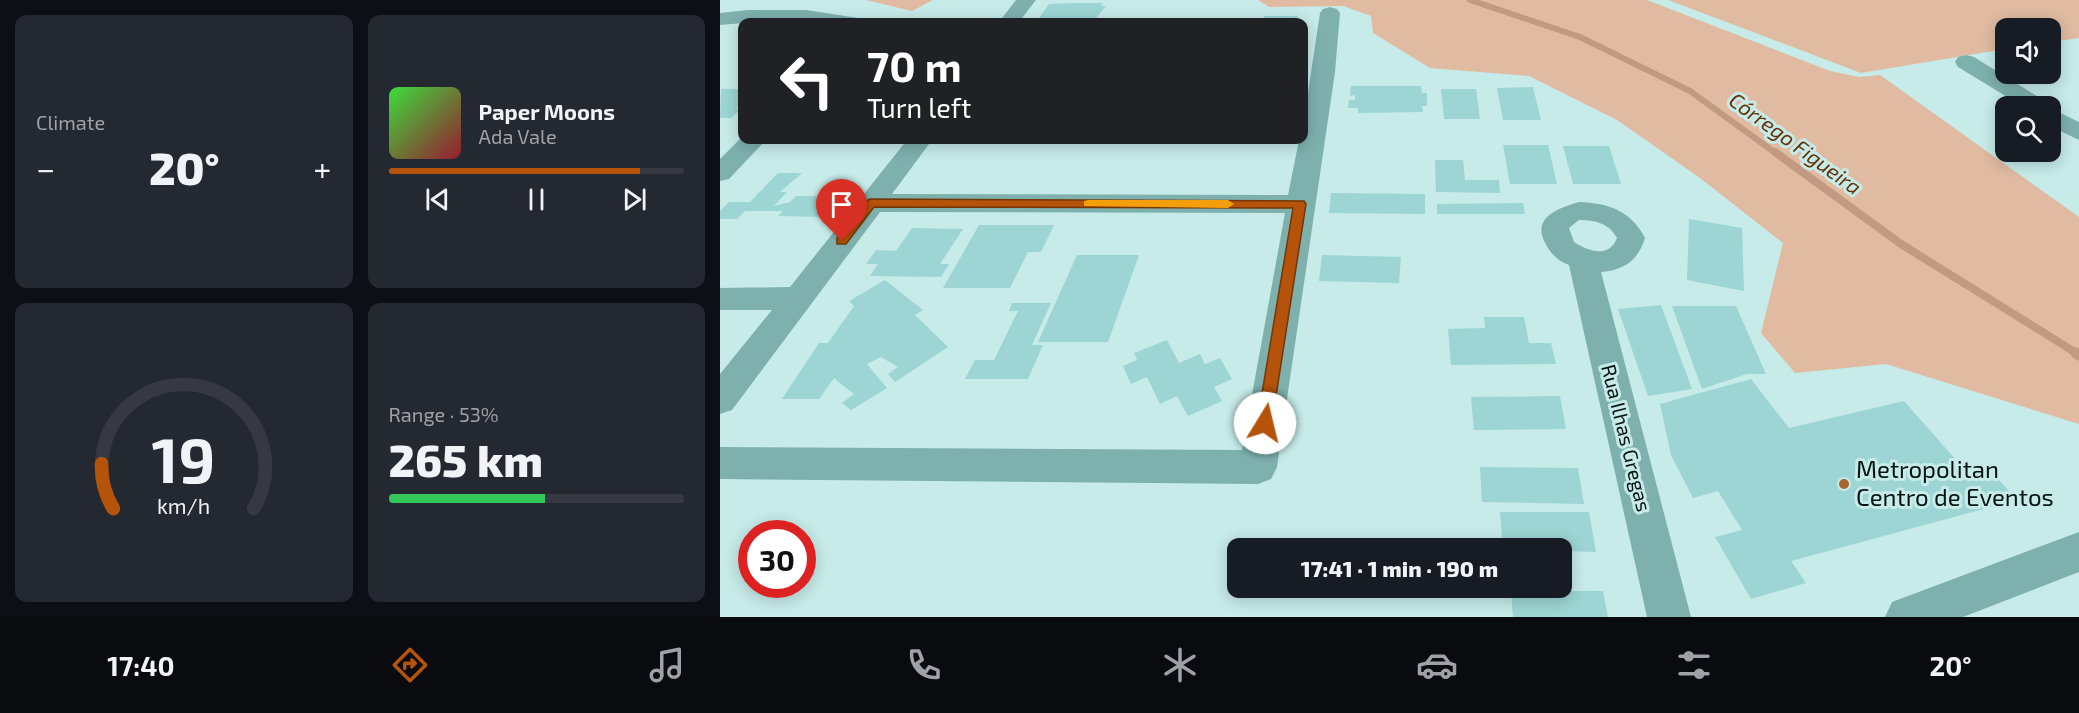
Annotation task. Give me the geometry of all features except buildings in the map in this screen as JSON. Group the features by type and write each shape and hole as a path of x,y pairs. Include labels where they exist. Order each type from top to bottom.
{"street":[{"path":"1308,129 1314,72 1330,13"},
{"path":"720,19 738,16 835,18"},
{"path":"1966,62 2021,96"},
{"path":"2061,122 2079,133"},
{"path":"720,173 750,144"},
{"path":"720,400 917,144"},
{"path":"720,463 1258,467 1300,204 1306,144"},
{"path":"870,203 1300,204"},
{"name":"Rua Ilhas Gregas","path":"1583,260 1669,617"},
{"path":"720,299 799,298"},
{"path":"1907,617 2079,552"}],"shaded area":[{"path":"866,0 933,0 912,11"},
{"path":"1258,0 1647,0 1830,71 1859,77 1880,75 1995,157 1995,162 2002,162 2079,217 2079,424 1886,364 1795,373 1761,333 1783,243 1700,178 1617,120 1529,76 1430,68 1373,33 1371,16 1343,6 1269,7"},
{"path":"1668,0 2079,0 2079,38 2061,41 2061,18 1995,18 1995,51 1861,73"}],"waterway":[{"name":"Córrego Figueira","path":"1470,0 1580,37 1690,91 1777,154"},
{"name":"Córrego Figueira","path":"1775,152 1901,244 2078,354"}],"slow traffic":[{"path":"1088,204 1228,204"}],"place":[{"name":"Metropolitan Centro de Eventos","path":"1844,484"}],"route":[{"path":"842,241 870,203 1300,204 1265,423"}]}
